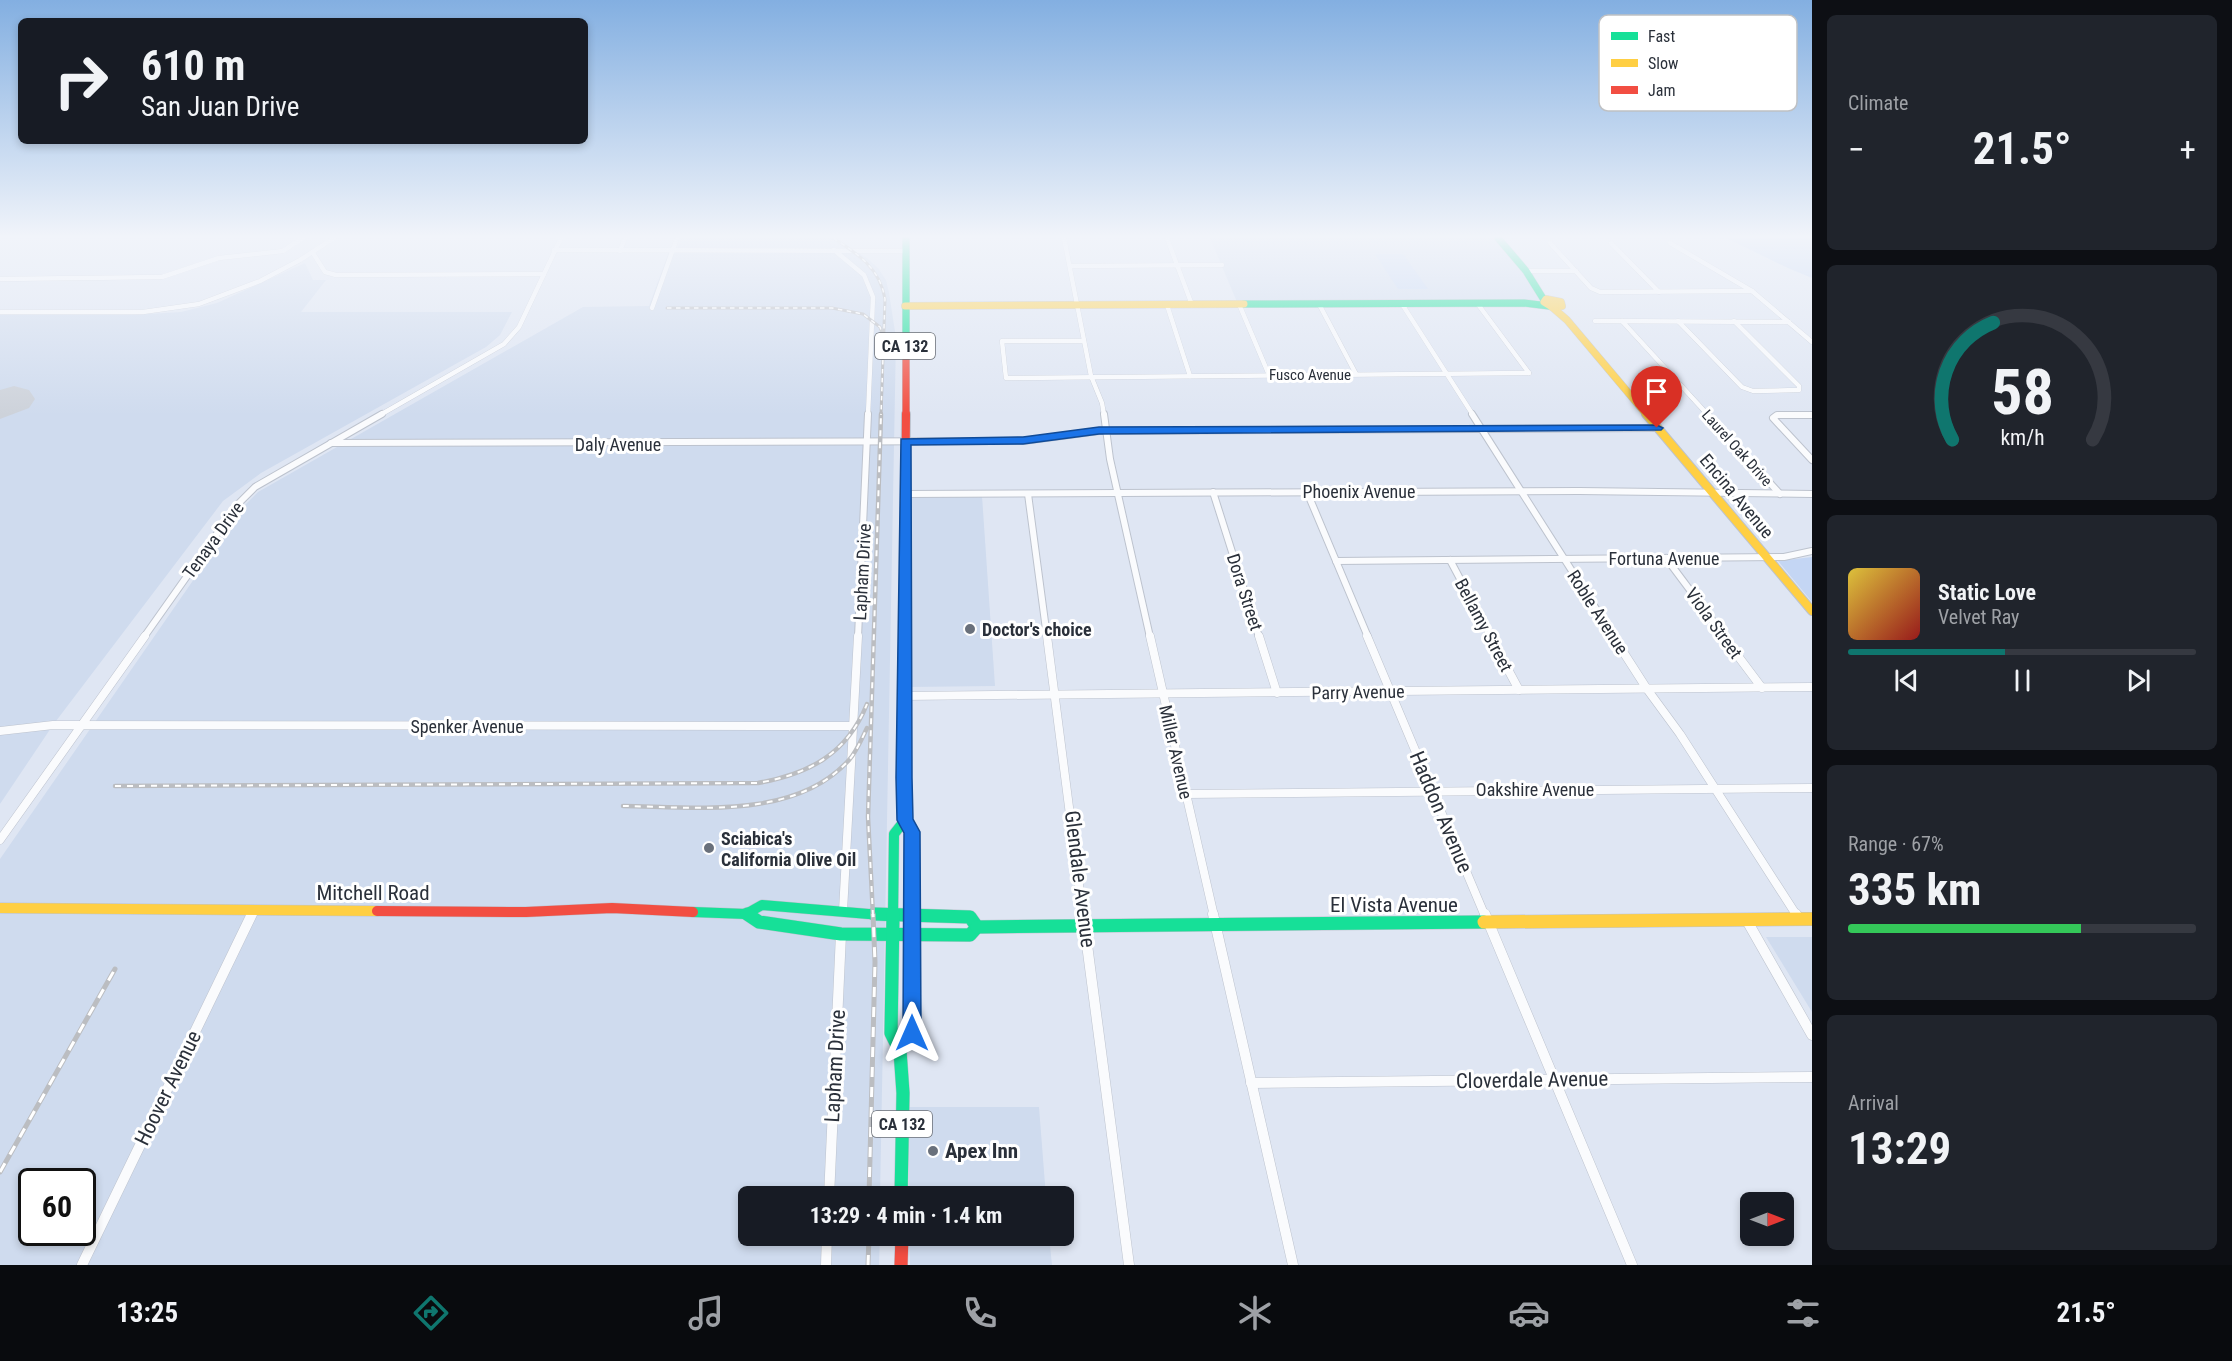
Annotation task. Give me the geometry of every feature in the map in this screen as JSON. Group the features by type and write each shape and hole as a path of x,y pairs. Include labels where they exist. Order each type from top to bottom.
{"main road":[{"name":"CA 132","path":"901,1186 903,1093 900,1051 891,1033 894,834 905,820 905,297"},
{"name":"Encina Avenue","path":"1546,297 1812,611"},
{"path":"905,306 1551,303"},
{"path":"900,1051 912,1033 912,832 905,820"},
{"name":"Mitchell Road","path":"746,914 762,905 893,916"},
{"name":"Mitchell Road","path":"0,908 526,912 612,908 746,914 759,922 841,934 894,936"},
{"name":"El Vista Avenue","path":"893,916 970,917 977,927"},
{"name":"El Vista Avenue","path":"894,936 970,935 977,927 1812,919"},
{"path":"901,1265 902,1246"}],"street":[{"path":"0,312 142,312 186,307 219,297"},
{"name":"Tenaya Drive","path":"0,840 237,504 255,487 504,344 519,327 533,297"},
{"path":"652,308 656,297"},
{"name":"Lapham Drive","path":"843,911 868,443 872,297"},
{"name":"Miller Avenue","path":"1077,297 1091,376 1102,403 1118,493 1293,1265"},
{"path":"1189,297 1192,305"},
{"path":"1759,297 1812,342"},
{"name":"Fusco Avenue","path":"1084,341 1002,341 1006,378 1529,373 1477,303"},
{"path":"1239,304 1269,375"},
{"path":"1319,304 1356,374"},
{"name":"Roble Avenue","path":"1402,304 1647,689 1799,919"},
{"path":"1167,305 1190,375"},
{"path":"1595,321 1789,321"},
{"name":"Laurel Oak Drive","path":"1622,321 1780,494"},
{"path":"1678,321 1742,387 1754,391 1796,391 1800,388 1734,321"},
{"path":"1812,415 1777,415 1773,418 1812,460"},
{"name":"Daly Avenue","path":"331,443 868,443 1023,441 1106,431 1657,428"},
{"name":"Phoenix Avenue","path":"905,494 1521,491 1812,494"},
{"name":"Dora Street","path":"1213,492 1277,693"},
{"name":"Haddon Avenue","path":"1307,492 1632,1265"},
{"name":"Glendale Avenue","path":"1028,494 1129,1265"},
{"name":"Fortuna Avenue","path":"1336,561 1767,557 1794,556 1812,551"},
{"name":"Viola Street","path":"1666,558 1761,688"},
{"name":"Bellamy Street","path":"1450,560 1519,690"},
{"name":"Parry Avenue","path":"904,696 1812,687"},
{"name":"Spenker Avenue","path":"0,731 37,726 853,726"},
{"name":"Oakshire Avenue","path":"1186,794 1812,788"},
{"name":"Hoover Avenue","path":"82,1265 254,910"},
{"path":"1746,919 1812,1035"},
{"name":"Lapham Drive","path":"830,1186 841,934"},
{"name":"Cloverdale Avenue","path":"1251,1083 1812,1077"},
{"path":"826,1265 827,1246"}],"shaded area":[{"path":"230,297 313,297 301,312 512,312 500,335 486,347 261,473 223,501 53,725 0,804 0,315 131,315 181,312 217,303"},
{"path":"652,297 890,297 896,338 880,1186 738,1186 738,1246 880,1246 879,1265 0,1265 0,859 246,504 258,492 583,307 649,306"},
{"path":"1235,297 1540,297 1541,300 1237,302"},
{"path":"910,496 982,496 995,686 909,687"},
{"path":"1812,557 1812,602 1778,561"},
{"path":"1766,937 1812,937 1812,1012"},
{"path":"909,1107 1039,1107 1045,1186 909,1186"},
{"path":"909,1246 1050,1246 1052,1265 910,1265"}],"runway":[{"path":"0,406 14,399"}],"railway":[{"path":"881,415 884,297"},
{"path":"667,308 832,308 863,314 880,327 883,336"},
{"path":"873,916 868,817 881,414"},
{"path":"115,786 758,783 794,774 824,759 849,736 867,704"},
{"path":"623,806 682,808 743,806 801,793 827,779 849,760 867,728"},
{"path":"869,1186 875,962 873,914"},
{"path":"0,1172 115,969"},
{"path":"868,1265 869,1246"}],"traffic: fast":[{"path":"906,297 906,348"},
{"path":"1244,304 1524,303 1549,306"},
{"path":"900,1051 912,1033 912,832 905,820 904,629"},
{"path":"901,1186 903,1093 900,1051 891,1033 894,834 905,820"},
{"path":"693,912 746,914 762,905 893,916 970,917 977,927"},
{"path":"746,914 759,922 841,934 970,935 977,927"},
{"path":"977,927 1484,922"}],"traffic: slow":[{"path":"1546,299 1561,302 1562,306 1552,307 1544,302 1546,299"},
{"path":"905,306 1244,304"},
{"path":"1552,307 1567,320 1812,611"},
{"path":"0,908 377,911"},
{"path":"1484,922 1812,919"}],"traffic: jam":[{"path":"904,629 906,348"},
{"path":"377,911 526,912 612,908 693,912"},
{"path":"901,1265 902,1246"}],"place":[{"name":"Doctor's choice","path":"970,629"},
{"name":"Sciabica's California Olive Oil","path":"709,848"},
{"name":"Apex Inn","path":"933,1151"}],"route":[{"path":"912,1033 912,832 905,820 904,778 905,441 1023,441 1099,431 1657,428"}]}
